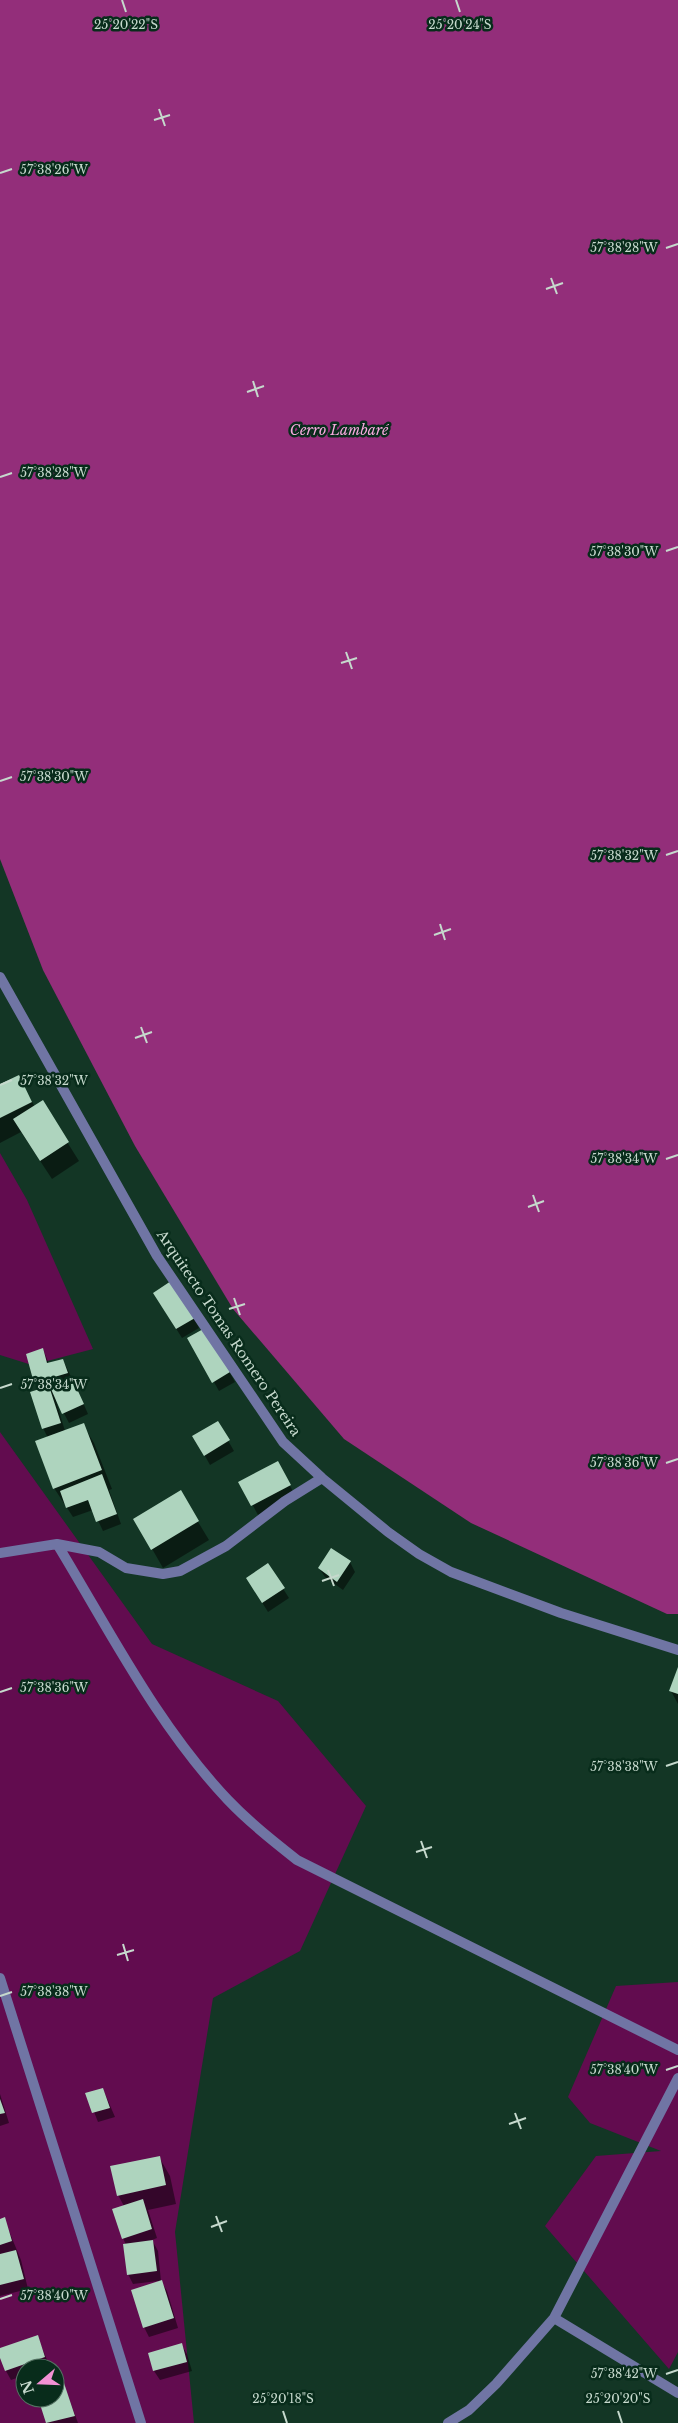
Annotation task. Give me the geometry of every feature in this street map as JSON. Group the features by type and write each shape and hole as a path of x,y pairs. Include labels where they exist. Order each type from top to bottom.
{"street":[{"name":"Arquitecto Tomas Romero Pereira","path":"0,977 157,1256 283,1442 322,1478 388,1532 419,1554 451,1572 570,1616 678,1650"},
{"path":"0,1553 57,1544 99,1552 126,1568 163,1574 180,1571 226,1546 285,1501 322,1478"},
{"path":"57,1544 125,1660 186,1751 228,1800 256,1827 297,1860 678,2050"},
{"path":"0,1978 141,2423"},
{"path":"448,2423 469,2410 496,2384 554,2318 678,2078"},
{"path":"554,2318 678,2393"}],"shaded area":[{"path":"0,1153 27,1200 93,1349 32,1365 0,1355"},
{"path":"0,1432 152,1644 278,1701 366,1806 300,1951 213,1998 175,2232 194,2423 0,2423"},
{"path":"678,1982 678,2352 669,2369 545,2226 596,2156 661,2151 590,2123 568,2097 616,1986"}],"green space":[{"name":"Cerro Lambaré","path":"0,0 678,0 678,1614 667,1614 471,1523 344,1439 233,1309 135,1146 43,970 0,859"}],"building":[{"path":"19,1075 32,1102 0,1118 0,1084"},
{"path":"43,1100 69,1142 40,1161 13,1119"},
{"path":"171,1281 195,1318 176,1329 153,1293"},
{"path":"205,1328 230,1372 212,1383 187,1338"},
{"path":"43,1348 47,1363 63,1359 68,1373 34,1383 26,1354"},
{"path":"73,1380 84,1404 62,1414 51,1389"},
{"path":"49,1386 61,1423 42,1429 30,1392"},
{"path":"218,1421 230,1440 204,1456 192,1436"},
{"path":"84,1423 102,1470 53,1489 35,1441"},
{"path":"278,1461 291,1485 251,1506 238,1482"},
{"path":"102,1474 117,1514 96,1522 88,1500 66,1508 60,1491"},
{"path":"181,1490 199,1521 151,1550 133,1519"},
{"path":"331,1548 351,1561 337,1582 318,1568"},
{"path":"268,1563 285,1588 262,1603 246,1578"},
{"path":"678,1667 678,1694 669,1691"},
{"path":"103,2088 110,2108 92,2113 85,2093"},
{"path":"0,2099 5,2113 0,2114"},
{"path":"160,2156 166,2185 117,2196 110,2166"},
{"path":"143,2199 152,2229 122,2239 112,2209"},
{"path":"5,2217 12,2241 0,2245 0,2219"},
{"path":"153,2240 157,2271 127,2275 123,2244"},
{"path":"16,2250 24,2279 0,2285 0,2254"},
{"path":"162,2280 174,2318 143,2328 131,2290"},
{"path":"38,2335 45,2357 15,2358 15,2368 5,2371 0,2358 0,2348"},
{"path":"182,2343 187,2362 153,2371 148,2353"},
{"path":"65,2386 75,2416 46,2423 41,2408 65,2408"}]}
